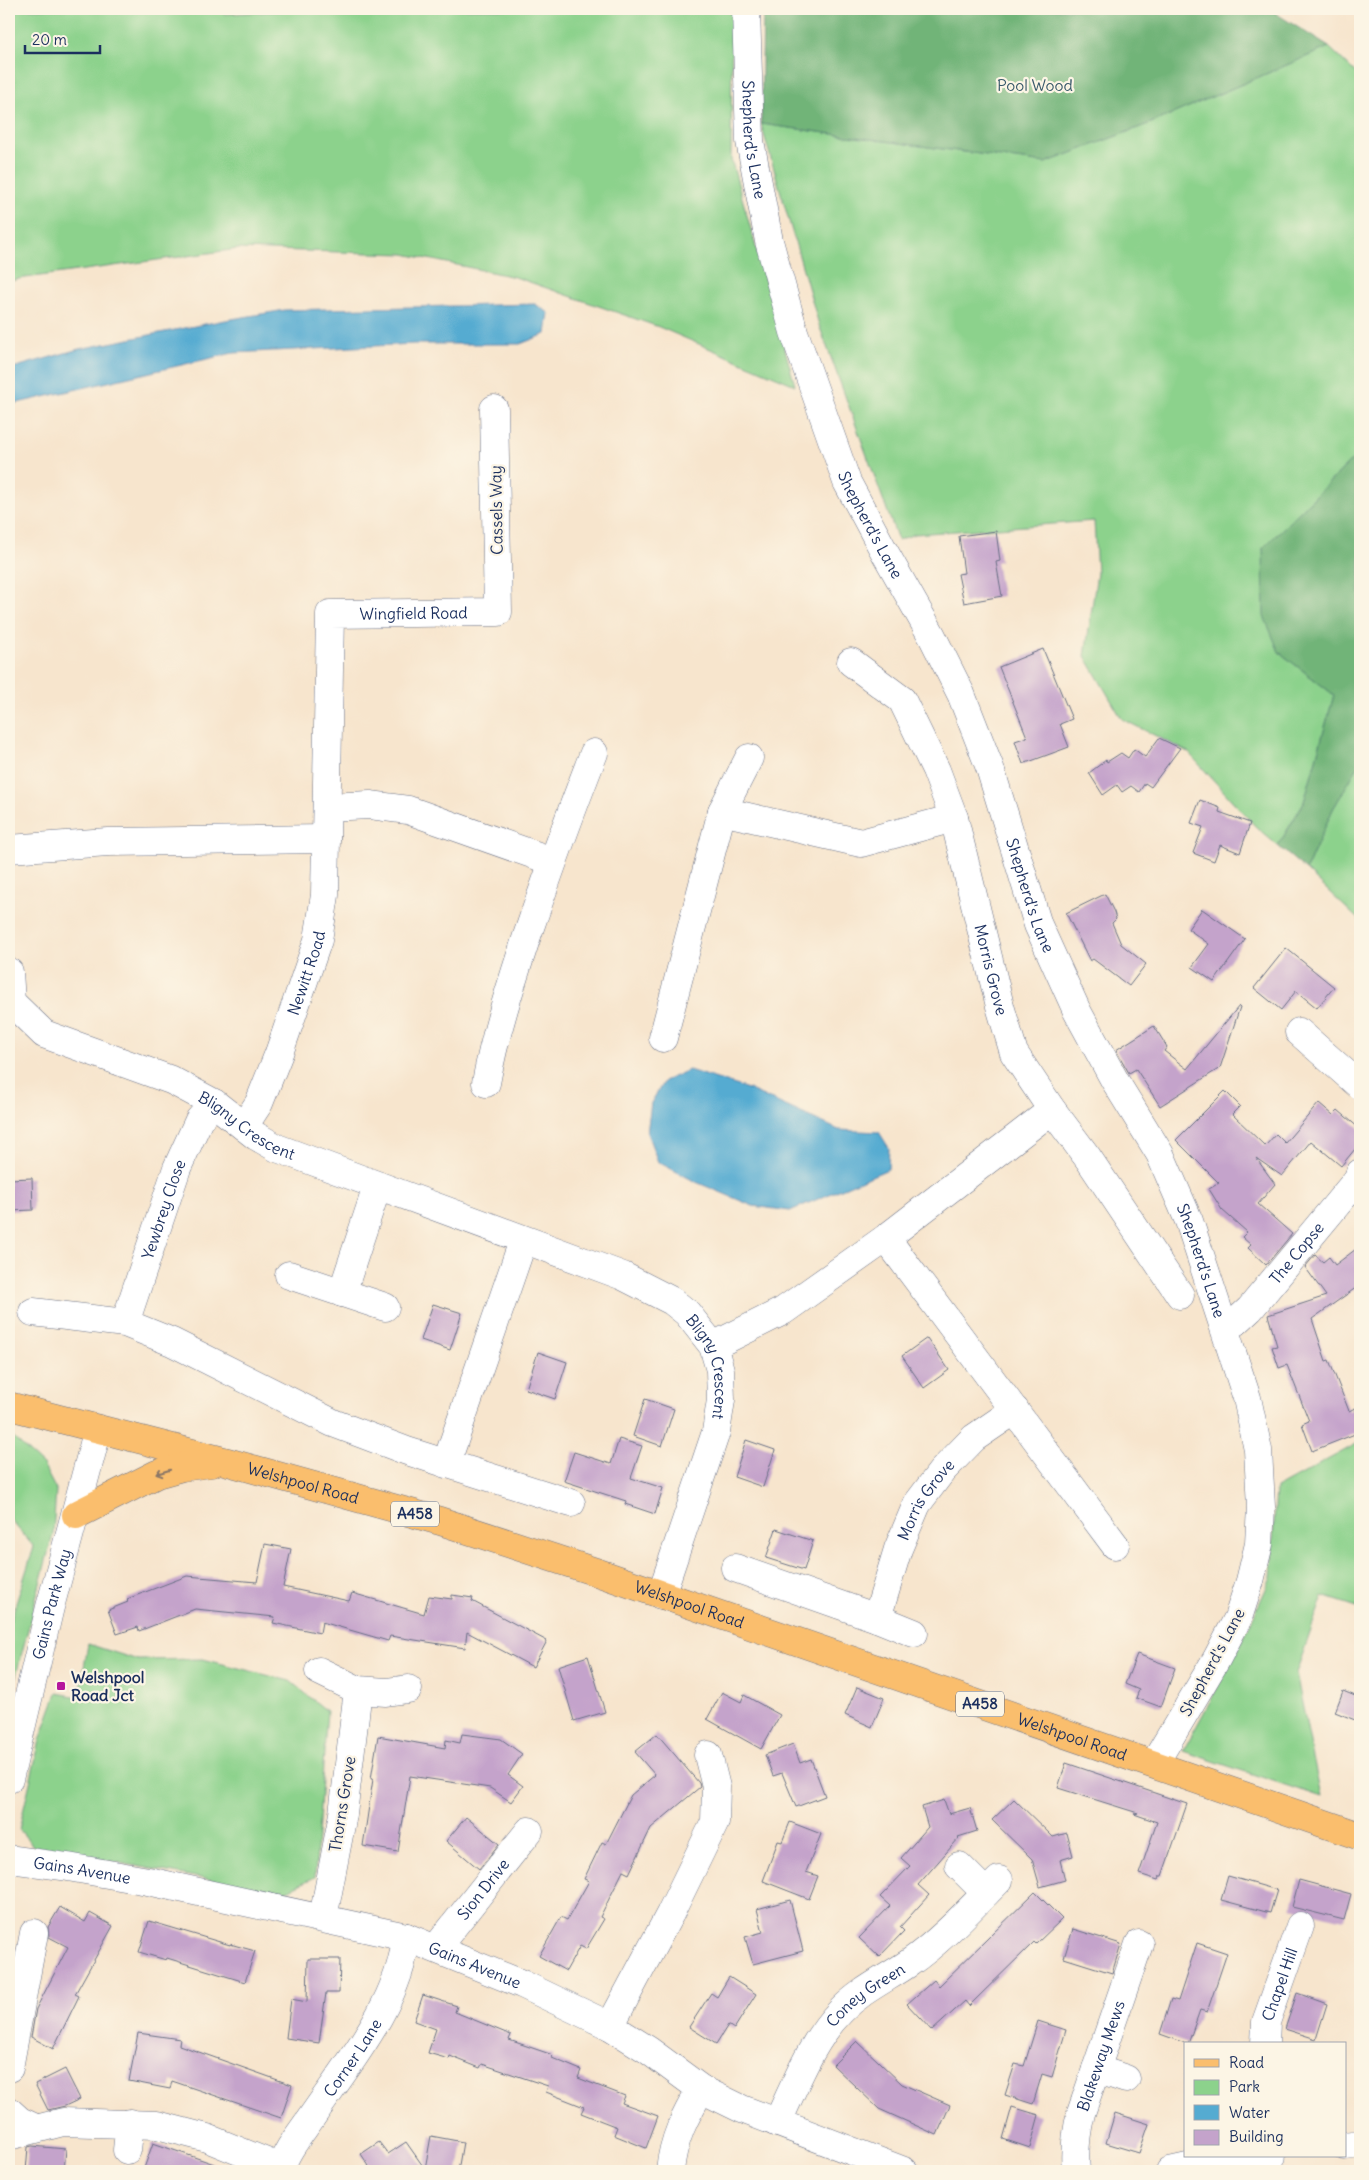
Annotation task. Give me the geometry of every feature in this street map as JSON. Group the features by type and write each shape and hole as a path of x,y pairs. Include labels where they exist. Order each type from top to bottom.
{"main road":[{"name":"Welshpool Road","path":"9,1406 228,1462 440,1522 661,1595 1360,1836"},
{"path":"76,1515 157,1474 182,1466 228,1462"}],"street":[{"name":"Shepherd's Lane","path":"746,9 750,141 769,241 794,332 847,482 932,636 961,694 990,768 1038,925 1077,1011 1115,1081 1160,1154 1189,1221 1246,1398 1258,1450 1262,1507 1259,1544 1250,1581 1238,1618 1185,1715 1154,1764"},
{"name":"Cassels Way","path":"494,409 498,612"},
{"name":"Wingfield Road","path":"330,614 498,612"},
{"name":"Newitt Road","path":"244,1126 259,1103 276,1062 318,940 324,895 330,614"},
{"name":"Morris Grove","path":"851,662 902,700 936,770 954,818 1000,1006 1014,1053 1052,1110 1088,1158 1180,1295"},
{"path":"486,1083 494,1042 552,861 594,753"},
{"path":"663,1038 722,811 749,758"},
{"path":"327,808 370,805 408,810 552,861"},
{"path":"722,811 861,843 954,818"},
{"path":"9,849 108,842 326,839"},
{"name":"Bligny Crescent","path":"9,972 11,1002 44,1034 171,1080 214,1103 256,1136 277,1148 377,1187 623,1276 672,1301 692,1319 713,1346 720,1370 722,1400 716,1432 661,1595"},
{"path":"1299,1032 1360,1086"},
{"name":"Yewbrey Close","path":"125,1323 177,1168 199,1120 214,1103"},
{"path":"713,1346 783,1311 886,1238 1052,1110"},
{"name":"The Copse","path":"1224,1325 1237,1321 1250,1309 1326,1220 1357,1180 1360,1173"},
{"path":"342,1293 377,1187"},
{"path":"886,1238 1115,1545"},
{"path":"446,1464 524,1241"},
{"path":"289,1275 385,1308"},
{"path":"33,1312 125,1323 172,1342 333,1423 407,1451 571,1503"},
{"name":"Morris Grove","path":"877,1618 898,1549 917,1504 942,1471 974,1438 1016,1410"},
{"name":"Gains Park Way","path":"9,1779 50,1607 98,1429"},
{"path":"735,1568 877,1618 914,1634"},
{"path":"319,1671 358,1690 386,1692 408,1689"},
{"name":"Thorns Grove","path":"323,1918 343,1814 358,1690"},
{"path":"610,2026 670,1914 715,1822 716,1787 708,1755"},
{"name":"Sion Drive","path":"437,1947 528,1831"},
{"name":"Gains Avenue","path":"9,1859 148,1881 406,1936 437,1947 522,1984 610,2026 648,2050 701,2088 742,2109 776,2124 904,2171"},
{"name":"Coney Green","path":"776,2124 819,2040 840,2012 868,1988 909,1963 931,1946 992,1887 959,1866"},
{"name":"Chapel Hill","path":"1265,2042 1266,2022 1300,1926"},
{"path":"9,2068 34,1933"},
{"name":"Corner Lane","path":"280,2169 295,2142 377,2020 390,1996 405,1953 406,1936"},
{"name":"Blakeway Mews","path":"1076,2171 1074,2156 1076,2134 1139,1944"},
{"path":"1096,2069 1126,2079"},
{"path":"670,2171 671,2156 682,2122 701,2088"},
{"path":"9,2111 20,2121 35,2128"},
{"path":"9,2136 63,2122 157,2125 207,2138 280,2169"},
{"path":"127,2150 130,2123"},
{"path":"1346,2146 1360,2144"},
{"path":"1170,2171 1256,2158"}],"green space":[{"path":"9,9 220,9 224,14 322,9 732,9 731,159 795,385 659,327 515,277 404,254 238,249 18,279 9,282"},
{"name":"Pool Wood","path":"763,9 1269,9 1329,47 1151,123 1045,163 761,124"},
{"path":"1329,47 1360,77 1360,452 1263,548 1279,652 1334,695 1304,802 1278,846 1255,826 1188,752 1122,719 1085,656 1097,573 1094,521 915,534 898,540 819,325 761,124 1045,163 1151,123"},
{"path":"1360,452 1360,763 1333,809 1306,870 1278,846 1304,802 1334,695 1279,652 1264,616 1263,548"},
{"path":"1360,763 1360,921 1306,870 1333,809"},
{"path":"9,1434 43,1465 56,1490 53,1534 9,1702 9,1625 34,1547 9,1518"},
{"path":"1360,1442 1360,1608 1323,1596 1296,1673 1321,1797 1183,1751 1238,1650 1271,1578 1276,1488"},
{"path":"88,1644 138,1660 203,1659 290,1681 327,1711 315,1877 281,1893 34,1847 19,1829 40,1740 57,1693 79,1697"}],"water":[{"path":"535,304 549,313 546,334 520,344 414,344 233,353 9,405 9,369 79,349 220,321 285,310"},
{"path":"689,1070 748,1089 839,1130 879,1132 889,1148 888,1169 790,1211 753,1206 696,1182 658,1162 647,1133 651,1103 664,1081"}],"building":[{"path":"996,531 1000,561 996,562 1002,596 964,603 958,574 964,573 959,536"},
{"path":"1043,649 1072,719 1060,724 1069,747 1023,764 1015,741 1027,737 999,667"},
{"path":"1159,738 1180,748 1151,787 1145,783 1139,792 1131,786 1122,792 1117,785 1103,795 1089,773 1106,760 1107,762 1121,753 1128,758 1134,749 1145,757"},
{"path":"1200,800 1220,808 1219,812 1250,823 1240,853 1220,845 1214,861 1193,853 1203,827 1191,823"},
{"path":"1105,894 1114,912 1116,919 1112,923 1121,944 1146,964 1129,986 1093,959 1090,961 1066,913"},
{"path":"1202,909 1245,939 1214,982 1192,967 1209,944 1188,929"},
{"path":"1286,948 1334,987 1317,1008 1296,991 1281,1010 1254,988"},
{"path":"1239,1006 1220,1068 1160,1106 1136,1069 1129,1073 1116,1050 1154,1026 1167,1047 1164,1051 1187,1069"},
{"path":"1225,1091 1240,1106 1232,1114 1265,1146 1276,1134 1285,1143 1319,1103 1333,1115 1338,1110 1360,1129 1360,1143 1341,1166 1311,1141 1282,1176 1256,1158 1275,1184 1258,1204 1292,1234 1266,1265 1248,1248 1251,1245 1242,1237 1247,1232 1222,1210 1209,1189 1219,1183 1176,1140"},
{"path":"32,1178 33,1210 9,1211 9,1179"},
{"path":"1360,1246 1360,1285 1312,1319 1326,1361 1329,1360 1349,1411 1355,1408 1360,1422 1360,1432 1312,1451 1302,1424 1309,1421 1287,1365 1279,1368 1272,1347 1277,1346 1268,1315 1326,1296 1305,1267 1315,1255 1323,1262 1329,1257 1335,1265"},
{"path":"433,1304 462,1313 450,1350 421,1340"},
{"path":"927,1338 949,1370 924,1388 902,1356"},
{"path":"538,1352 567,1362 555,1399 526,1389"},
{"path":"645,1399 674,1409 662,1446 633,1436"},
{"path":"619,1439 642,1446 631,1478 663,1488 655,1514 625,1504 626,1501 564,1481 574,1452 611,1464"},
{"path":"746,1440 775,1450 763,1487 734,1477"},
{"path":"776,1529 813,1541 804,1570 766,1558"},
{"path":"265,1544 291,1549 283,1587 349,1601 352,1593 424,1614 429,1596 452,1599 452,1595 473,1598 472,1601 547,1641 533,1667 467,1632 465,1648 390,1636 388,1641 322,1622 320,1633 273,1623 275,1617 195,1609 139,1631 138,1627 117,1634 108,1610 128,1602 127,1599 187,1576 257,1582"},
{"path":"1137,1654 1175,1668 1161,1707 1136,1698 1139,1690 1125,1684"},
{"path":"588,1656 605,1712 574,1721 558,1666"},
{"path":"857,1687 884,1698 872,1727 845,1715"},
{"path":"1343,1691 1360,1698 1360,1722 1335,1712"},
{"path":"722,1692 741,1702 744,1695 780,1715 761,1749 707,1719"},
{"path":"462,1734 501,1739 522,1754 508,1775 523,1786 511,1802 490,1788 410,1776 398,1852 363,1846 378,1736 445,1748 446,1740 460,1743"},
{"path":"657,1734 699,1783 700,1787 651,1828 629,1874 623,1871 600,1917 604,1919 586,1949 580,1946 566,1971 539,1956 561,1917 567,1920 589,1881 584,1879 602,1842 606,1844 631,1795 655,1775 635,1752"},
{"path":"793,1744 800,1763 811,1759 825,1796 796,1807 782,1773 773,1776 765,1755"},
{"path":"1066,1763 1187,1804 1162,1876 1158,1880 1139,1874 1157,1822 1134,1814 1138,1813 1058,1788"},
{"path":"1014,1799 1053,1837 1067,1833 1073,1856 1060,1860 1065,1880 1040,1887 1032,1859 992,1820"},
{"path":"944,1800 949,1814 970,1808 977,1831 958,1837 918,1885 929,1895 900,1927 904,1931 879,1957 859,1938 890,1906 880,1897 910,1866 901,1858 928,1827 922,1807"},
{"path":"466,1817 499,1844 479,1869 446,1841"},
{"path":"790,1822 821,1834 806,1872 818,1876 809,1899 763,1881 778,1841 782,1842"},
{"path":"1228,1876 1277,1890 1270,1913 1221,1900"},
{"path":"1299,1880 1351,1894 1344,1920 1292,1907"},
{"path":"1035,1892 1062,1919 1036,1944 1034,1942 969,2006 965,2001 932,2031 907,2004 934,1980 939,1986"},
{"path":"790,1900 803,1951 753,1964 745,1937 763,1932 757,1909"},
{"path":"60,1907 85,1922 90,1913 113,1926 75,1994 79,1996 53,2049 31,2037 36,2009 68,1947 49,1937 48,1927"},
{"path":"149,1921 255,1951 245,1982 167,1958 166,1960 139,1952"},
{"path":"1073,1929 1121,1944 1112,1973 1064,1958"},
{"path":"1197,1943 1227,1953 1207,2012 1200,2010 1189,2042 1184,2043 1160,2034 1171,1999 1178,2001"},
{"path":"308,1959 340,1959 339,1993 326,1993 319,2043 286,2038 291,1999 307,2002"},
{"path":"729,1977 756,1994 734,2029 728,2025 716,2044 689,2027 711,1993 717,1997"},
{"path":"1297,1993 1327,2004 1316,2039 1285,2029"},
{"path":"423,1995 457,2006 455,2012 511,2035 509,2040 553,2055 552,2058 581,2070 578,2078 625,2096 622,2103 658,2116 646,2148 614,2135 617,2127 581,2113 584,2107 546,2092 548,2086 482,2064 480,2068 450,2056 449,2059 428,2053 436,2029 414,2021"},
{"path":"1038,2021 1066,2030 1052,2077 1042,2074 1033,2104 1005,2095 1015,2064 1024,2066"},
{"path":"138,2033 180,2039 179,2045 292,2085 281,2118 172,2081 170,2089 129,2081"},
{"path":"857,2041 902,2084 950,2105 937,2135 879,2109 833,2065"},
{"path":"65,2069 80,2099 65,2106 48,2110 35,2084"},
{"path":"1012,2107 1039,2115 1030,2148 1003,2139"},
{"path":"1115,2113 1149,2124 1139,2153 1106,2143"},
{"path":"431,2136 463,2142 458,2171 362,2171 369,2166 361,2154 379,2142 388,2154 406,2142 425,2169"},
{"path":"153,2143 226,2168 225,2171 143,2171"},
{"path":"28,2147 66,2149 64,2171 26,2171"}],"place":[{"name":"Welshpool Road Jct","path":"61,1686"}]}
